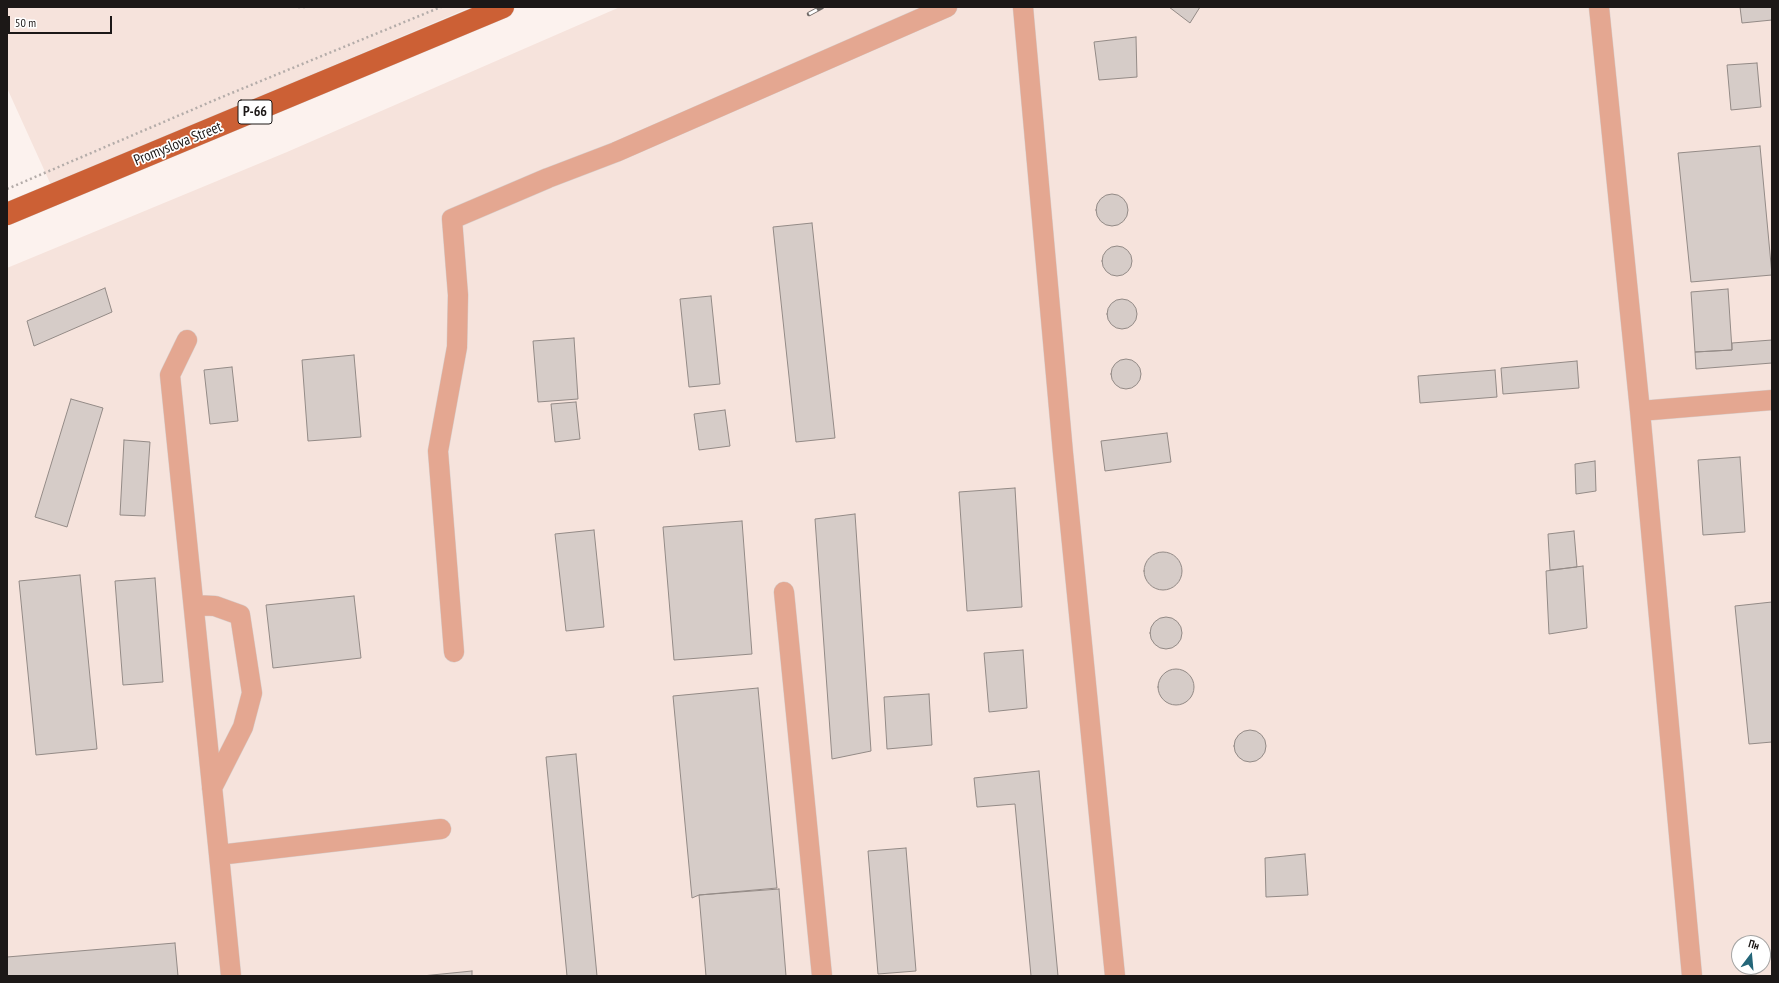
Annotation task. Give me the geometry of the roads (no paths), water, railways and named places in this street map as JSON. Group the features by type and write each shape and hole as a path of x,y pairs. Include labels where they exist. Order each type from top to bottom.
{"main road":[{"name":"Promyslova Street","path":"7,214 503,7"}],"lane":[{"path":"454,652 438,451 457,347 458,295 452,219 548,178 616,152 947,7"},
{"path":"1023,7 1063,453 1115,976"},
{"path":"1599,7 1640,411 1692,976"},
{"path":"186,340 170,375 231,976"},
{"path":"1640,411 1772,400"},
{"path":"784,592 822,976"},
{"path":"194,605 215,606 240,615 252,693 243,727 212,788"},
{"path":"219,855 440,829"}],"railway":[{"path":"809,14 822,7"}]}
